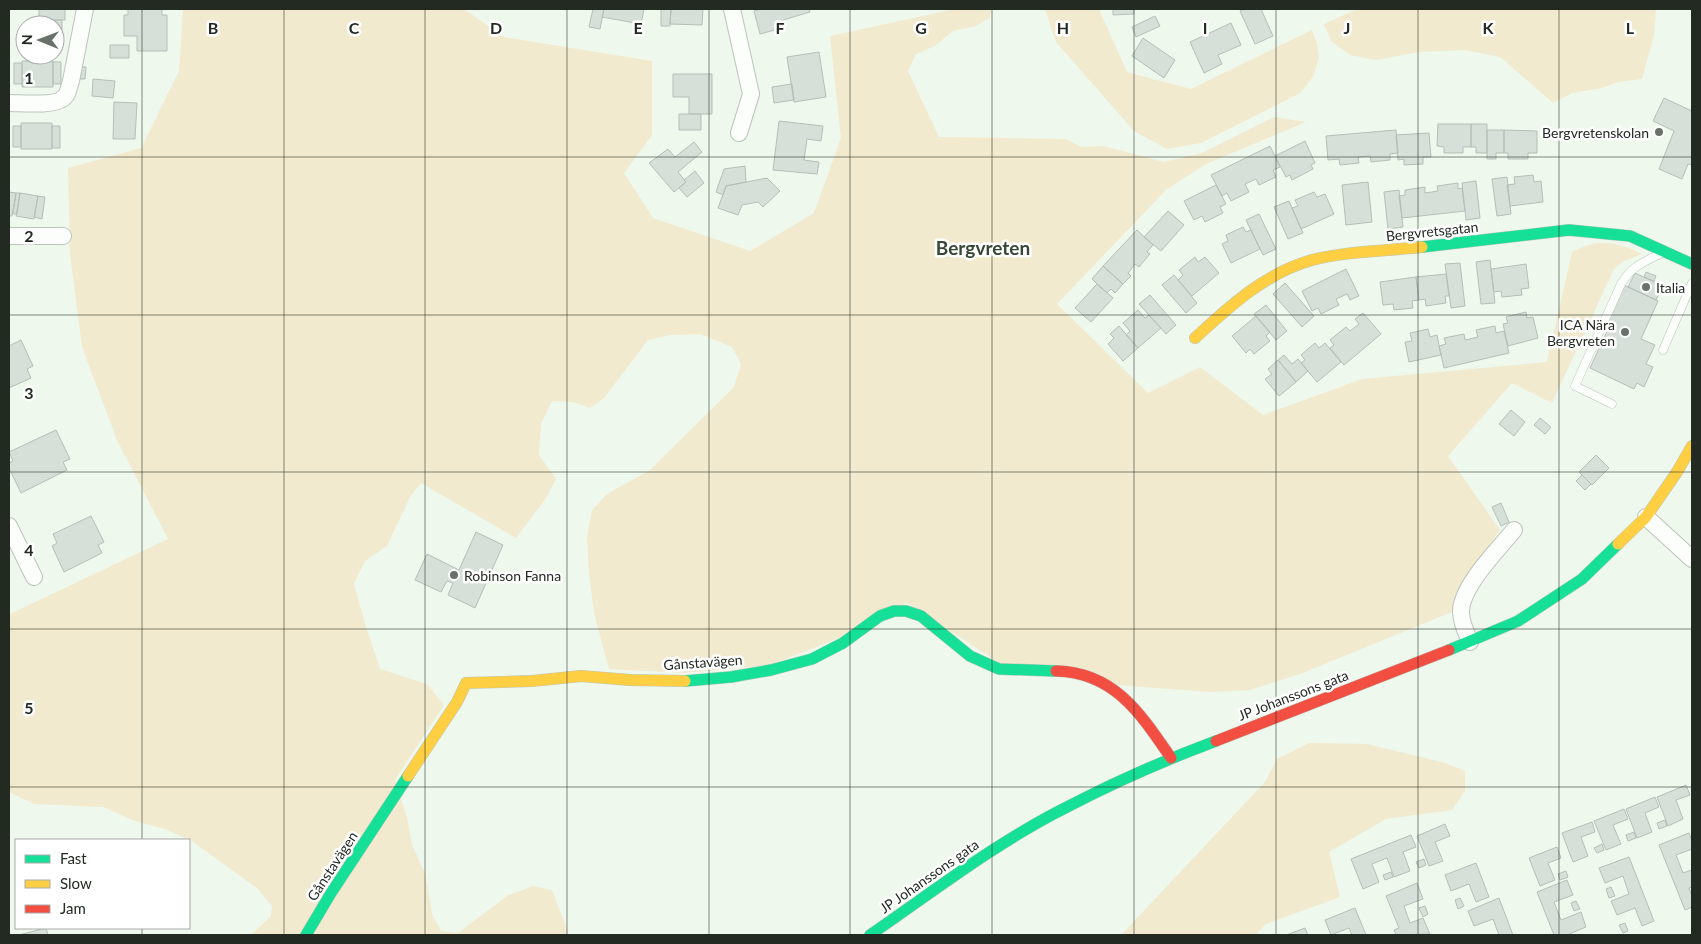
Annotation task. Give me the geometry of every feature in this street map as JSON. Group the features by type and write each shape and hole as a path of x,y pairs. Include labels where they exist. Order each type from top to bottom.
{"street":[{"path":"9,103 62,100 67,93 71,81 85,9"},
{"path":"732,9 751,94 738,132"},
{"name":"Bergvretsgatan","path":"1195,338 1226,309 1257,285 1292,266 1312,259 1569,230 1630,236 1692,264"},
{"path":"9,236 63,236"},
{"name":"JP Johanssons gata","path":"870,935 1010,840 1066,807 1171,758 1470,642 1518,621 1582,579 1646,517 1677,472 1692,446"},
{"path":"1646,517 1692,559"},
{"path":"9,526 34,577"},
{"path":"1470,642 1461,614 1464,594 1473,579 1514,530"},
{"name":"Gånstavägen","path":"306,935 336,885 457,702 466,683 581,676 630,680 684,681 731,677 771,670 812,659 843,643 880,616 894,611 906,611 921,616 970,656 999,670 1074,671 1096,679 1117,691 1127,701 1152,730 1171,758"}],"lane":[{"path":"1612,404 1575,386 1621,284 1628,273 1638,265 1664,252"},
{"path":"1662,350 1692,283"}],"shaded area":[{"path":"183,9 464,9 504,37 652,61 652,135 624,173 653,218 750,251 814,213 841,138 830,36 955,9 992,9 989,18 976,26 953,31 935,46 916,54 908,71 939,137 1066,139 1081,147 1104,146 1164,162 1202,153 1274,117 1306,122 1206,164 1166,190 1057,304 1148,393 1200,367 1263,415 1362,379 1547,362 1572,252 1591,245 1607,243 1623,246 1642,254 1624,261 1614,269 1552,403 1512,383 1448,456 1500,530 1468,576 1452,612 1300,674 1250,690 1212,692 1115,685 1001,664 907,603 842,637 770,665 684,673 609,669 594,613 589,573 587,537 592,510 607,494 650,470 734,387 741,364 732,347 700,334 670,335 648,340 604,398 590,408 573,402 552,401 541,424 539,455 556,479 544,501 516,538 421,483 410,497 387,546 365,561 354,583 380,669 427,684 444,705 395,780 407,818 412,845 425,873 432,914 441,931 458,933 507,896 533,886 552,890 569,935 251,935 271,916 272,906 258,889 190,839 165,829 135,821 103,807 34,804 9,792 10,614 168,539 117,440 82,347 70,254 68,168 141,148 179,71"},
{"path":"1045,9 1099,9 1127,72 1191,89 1312,30 1319,58 1313,77 1300,93 1201,143 1167,149 1134,131 1056,42"},
{"path":"1357,9 1656,9 1654,35 1642,79 1618,82 1602,88 1572,93 1553,103 1500,57 1464,50 1420,52 1376,60 1350,55 1331,41 1324,24"},
{"path":"1309,743 1367,744 1445,763 1465,771 1465,791 1452,810 1386,819 1329,852 1340,897 1266,924 1255,935 1121,935 1265,782 1277,759"}],"building":[{"path":"39,9 65,9 65,15 39,15"},
{"path":"128,9 162,9 162,15 167,15 167,51 137,51 137,36 124,36 124,15 128,15"},
{"path":"593,9 604,9 600,29 589,27"},
{"path":"604,9 644,9 641,24 602,17"},
{"path":"661,9 671,9 670,26 661,26"},
{"path":"671,9 703,9 702,25 670,24"},
{"path":"761,9 809,9 810,12 780,21 782,28 760,34 754,11"},
{"path":"1113,9 1134,9 1134,14 1113,15"},
{"path":"1245,9 1261,9 1273,36 1255,44 1240,11"},
{"path":"1155,16 1160,26 1136,37 1132,27"},
{"path":"1231,23 1241,45 1218,55 1222,64 1204,73 1190,42"},
{"path":"1143,38 1175,60 1164,78 1132,56"},
{"path":"110,45 129,45 129,58 110,58"},
{"path":"819,52 826,97 794,102 787,57"},
{"path":"15,63 15,65 22,65 22,84 14,84"},
{"path":"22,65 53,65 53,87 22,87"},
{"path":"53,65 61,65 61,84 53,84"},
{"path":"79,67 86,67 85,79 79,79"},
{"path":"673,74 712,74 712,114 689,114 689,97 673,97"},
{"path":"93,79 115,81 113,98 92,96"},
{"path":"792,84 794,100 774,103 772,87"},
{"path":"1664,98 1692,111 1692,165 1688,164 1682,179 1659,169 1674,131 1653,121"},
{"path":"114,102 137,103 135,139 113,139"},
{"path":"679,114 701,114 701,130 679,130"},
{"path":"779,121 823,126 821,141 807,139 804,160 819,162 817,174 773,170"},
{"path":"21,123 52,123 52,149 21,149"},
{"path":"1438,124 1471,124 1471,147 1463,147 1463,153 1444,153 1444,147 1437,146"},
{"path":"1471,124 1487,124 1487,153 1476,153 1476,147 1471,147"},
{"path":"13,126 21,126 21,147 13,147"},
{"path":"52,126 60,126 60,148 52,148"},
{"path":"1396,130 1398,153 1390,154 1390,160 1371,162 1370,156 1358,157 1359,163 1340,165 1339,159 1328,160 1326,136"},
{"path":"1487,130 1504,130 1504,153 1496,153 1496,159 1487,159"},
{"path":"1504,130 1537,131 1537,153 1528,153 1528,159 1508,159 1508,153 1504,153"},
{"path":"1429,133 1431,157 1423,157 1423,164 1404,165 1404,159 1398,160 1396,135"},
{"path":"1305,141 1315,163 1311,165 1313,169 1292,180 1290,175 1286,177 1275,156"},
{"path":"694,142 702,152 678,172 686,182 674,192 649,163 668,149 675,157"},
{"path":"1270,146 1280,167 1273,170 1276,177 1259,185 1256,179 1245,184 1249,192 1231,201 1227,193 1222,196 1211,175"},
{"path":"745,166 746,182 726,186 723,195 716,192 724,169"},
{"path":"695,171 704,183 687,197 679,188 686,182 684,180"},
{"path":"1533,175 1534,182 1541,181 1543,202 1510,206 1507,185 1515,184 1514,177"},
{"path":"1507,177 1511,214 1497,216 1492,179"},
{"path":"767,178 780,191 763,207 758,202 742,205 738,215 718,208 726,186"},
{"path":"1476,181 1480,218 1466,220 1462,183"},
{"path":"1368,182 1372,222 1346,225 1342,185"},
{"path":"1458,183 1458,189 1462,188 1465,211 1402,218 1399,196 1405,195 1405,190 1425,187 1425,193 1438,191 1437,186"},
{"path":"1216,185 1226,204 1220,207 1223,213 1205,222 1202,216 1194,220 1184,201"},
{"path":"1399,190 1403,227 1388,229 1384,192"},
{"path":"9,192 16,193 12,216 9,216"},
{"path":"1314,192 1317,197 1325,194 1334,214 1301,229 1292,208 1298,206 1295,200"},
{"path":"16,193 20,193 17,214 13,214"},
{"path":"20,193 38,196 34,219 16,216"},
{"path":"38,196 45,197 42,219 34,217"},
{"path":"1289,201 1303,233 1288,239 1274,207"},
{"path":"1168,211 1184,225 1161,251 1144,237"},
{"path":"1259,214 1276,249 1263,255 1246,220"},
{"path":"1243,227 1246,232 1251,230 1260,249 1231,263 1222,244 1228,241 1226,235"},
{"path":"1137,230 1153,245 1147,252 1150,254 1139,267 1135,264 1128,273 1131,276 1123,284 1103,266"},
{"path":"1195,257 1198,262 1205,257 1219,273 1192,296 1178,280 1183,275 1179,270"},
{"path":"1490,260 1495,303 1481,304 1476,262"},
{"path":"1460,263 1465,306 1451,308 1445,264"},
{"path":"1526,264 1529,288 1521,289 1522,295 1502,297 1501,291 1494,292 1491,269"},
{"path":"1103,266 1123,284 1115,293 1111,289 1107,293 1092,279"},
{"path":"1346,269 1359,296 1350,300 1347,294 1336,299 1339,305 1321,314 1318,308 1312,311 1302,291"},
{"path":"1646,272 1656,276 1654,281 1644,277"},
{"name":"Italia","path":"1635,273 1663,286 1656,300 1628,287"},
{"path":"1446,274 1449,296 1445,296 1446,303 1426,306 1425,299 1419,300 1416,277"},
{"path":"1174,275 1197,303 1186,313 1162,285"},
{"path":"1416,277 1419,300 1412,301 1413,308 1394,310 1393,304 1383,305 1380,282"},
{"path":"1285,283 1314,316 1302,327 1273,294"},
{"path":"1097,284 1113,298 1091,322 1075,308"},
{"name":"ICA Nära Bergvreten","path":"1624,285 1658,301 1641,339 1655,345 1646,364 1653,367 1644,387 1637,383 1634,389 1590,368 1610,325 1607,323"},
{"path":"1150,295 1176,325 1166,334 1139,304"},
{"path":"1266,305 1287,331 1276,340 1254,314"},
{"path":"1138,310 1145,318 1149,315 1161,328 1138,348 1126,335 1130,331 1123,323"},
{"path":"1526,312 1527,318 1533,317 1538,338 1508,346 1503,324 1508,323 1506,317"},
{"path":"1363,313 1381,334 1344,365 1330,348 1334,345 1330,340 1346,327 1350,331 1359,324 1355,319"},
{"path":"1256,316 1270,332 1266,336 1270,341 1254,354 1250,349 1246,353 1232,336"},
{"path":"1119,326 1138,348 1123,361 1108,344 1114,338 1110,334"},
{"path":"1495,326 1496,333 1504,331 1509,353 1444,368 1439,346 1446,344 1444,338 1464,334 1465,340 1478,337 1476,330"},
{"path":"1428,329 1430,337 1437,335 1441,355 1409,362 1405,342 1412,341 1410,333"},
{"path":"21,340 33,366 27,369 31,378 9,388 9,346"},
{"path":"1315,343 1319,348 1325,343 1341,362 1317,382 1301,363 1305,360 1301,355"},
{"path":"1284,355 1292,364 1298,359 1308,371 1296,382 1278,360"},
{"path":"1278,360 1296,382 1279,396 1265,379 1272,374 1268,369"},
{"path":"1511,410 1525,422 1514,436 1499,424"},
{"path":"1540,418 1551,427 1545,434 1534,425"},
{"path":"56,430 70,459 63,462 67,470 21,493 9,468 9,463 13,461 9,452"},
{"path":"1596,455 1609,468 1592,485 1579,472"},
{"path":"1582,475 1591,484 1585,490 1576,481"},
{"path":"1501,503 1509,522 1501,526 1492,507"},
{"path":"91,516 104,542 98,545 102,553 64,572 52,546 57,543 53,534"},
{"name":"Robinson Fanna","path":"476,532 503,545 475,608 448,595 453,583 447,581 441,592 415,580 427,554 459,570"},
{"path":"1686,785 1690,795 1676,800 1683,819 1668,826 1657,797"},
{"path":"1655,797 1659,807 1645,813 1652,832 1637,838 1626,809"},
{"path":"1624,809 1628,819 1613,825 1621,844 1606,850 1594,821"},
{"path":"1665,820 1667,826 1659,829 1657,823"},
{"path":"1592,822 1595,832 1581,837 1588,856 1573,862 1562,833"},
{"path":"1445,824 1450,836 1435,842 1443,861 1429,866 1417,836"},
{"path":"1634,832 1636,838 1628,841 1626,835"},
{"path":"1689,833 1692,849 1676,855 1683,873 1692,870 1692,887 1689,888 1692,896 1692,907 1685,910 1659,845"},
{"path":"1411,835 1416,847 1403,852 1410,871 1394,877 1387,858 1372,864 1379,882 1363,889 1351,859"},
{"path":"1602,844 1604,850 1597,853 1594,848"},
{"path":"1557,847 1561,858 1548,863 1555,880 1540,886 1529,858"},
{"path":"1629,857 1654,921 1642,926 1635,908 1617,915 1611,901 1629,894 1623,876 1605,883 1599,868"},
{"path":"1424,859 1426,865 1419,868 1416,862"},
{"path":"1476,863 1489,897 1476,902 1469,884 1451,891 1445,875"},
{"path":"1566,871 1568,877 1560,880 1558,874"},
{"path":"1391,872 1393,877 1385,880 1383,875"},
{"path":"1567,880 1573,895 1554,902 1561,920 1581,912 1586,927 1567,935 1554,935 1537,892"},
{"path":"1417,883 1423,899 1404,906 1410,923 1423,918 1430,934 1396,935 1394,930 1399,928 1386,896"},
{"path":"1611,887 1615,896 1609,898 1606,889"},
{"path":"1460,898 1464,906 1458,909 1455,900"},
{"path":"1499,898 1513,935 1499,935 1493,919 1474,926 1468,911"},
{"path":"1576,901 1580,909 1574,911 1571,903"},
{"path":"1425,906 1428,914 1423,917 1419,908"},
{"path":"1355,908 1366,935 1352,935 1349,928 1331,935 1325,920"},
{"path":"1625,923 1628,931 1623,933 1619,925"},
{"path":"1305,928 1308,935 1287,935 1289,934"},
{"path":"46,929 48,935 19,935"}],"traffic: fast":[{"path":"1422,247 1569,230 1630,236 1692,264"},
{"path":"1449,650 1518,621 1582,579 1618,544"},
{"path":"685,681 731,677 771,670 812,659 843,643 880,616 894,611 906,611 921,616 970,656 999,669 1056,671"},
{"path":"870,935 966,868 1041,821 1122,780 1216,741"},
{"path":"306,935 331,893 408,776"}],"traffic: slow":[{"path":"1195,338 1249,292 1263,282 1295,266 1312,260 1339,255 1422,247"},
{"path":"1618,544 1646,517 1677,472 1692,446"},
{"path":"408,776 457,702 466,683 532,681 581,676 630,680 685,681"}],"traffic: jam":[{"path":"1216,741 1449,650"},
{"path":"1056,671 1076,673 1110,687 1137,711 1171,758"}],"place":[{"name":"Bergvretenskolan","path":"1659,132"},
{"name":"Italia","path":"1646,287"},
{"name":"ICA Nära Bergvreten","path":"1625,332"},
{"name":"Robinson Fanna","path":"454,575"}],"district":[{"name":"Bergvreten","path":"983,247"}]}
